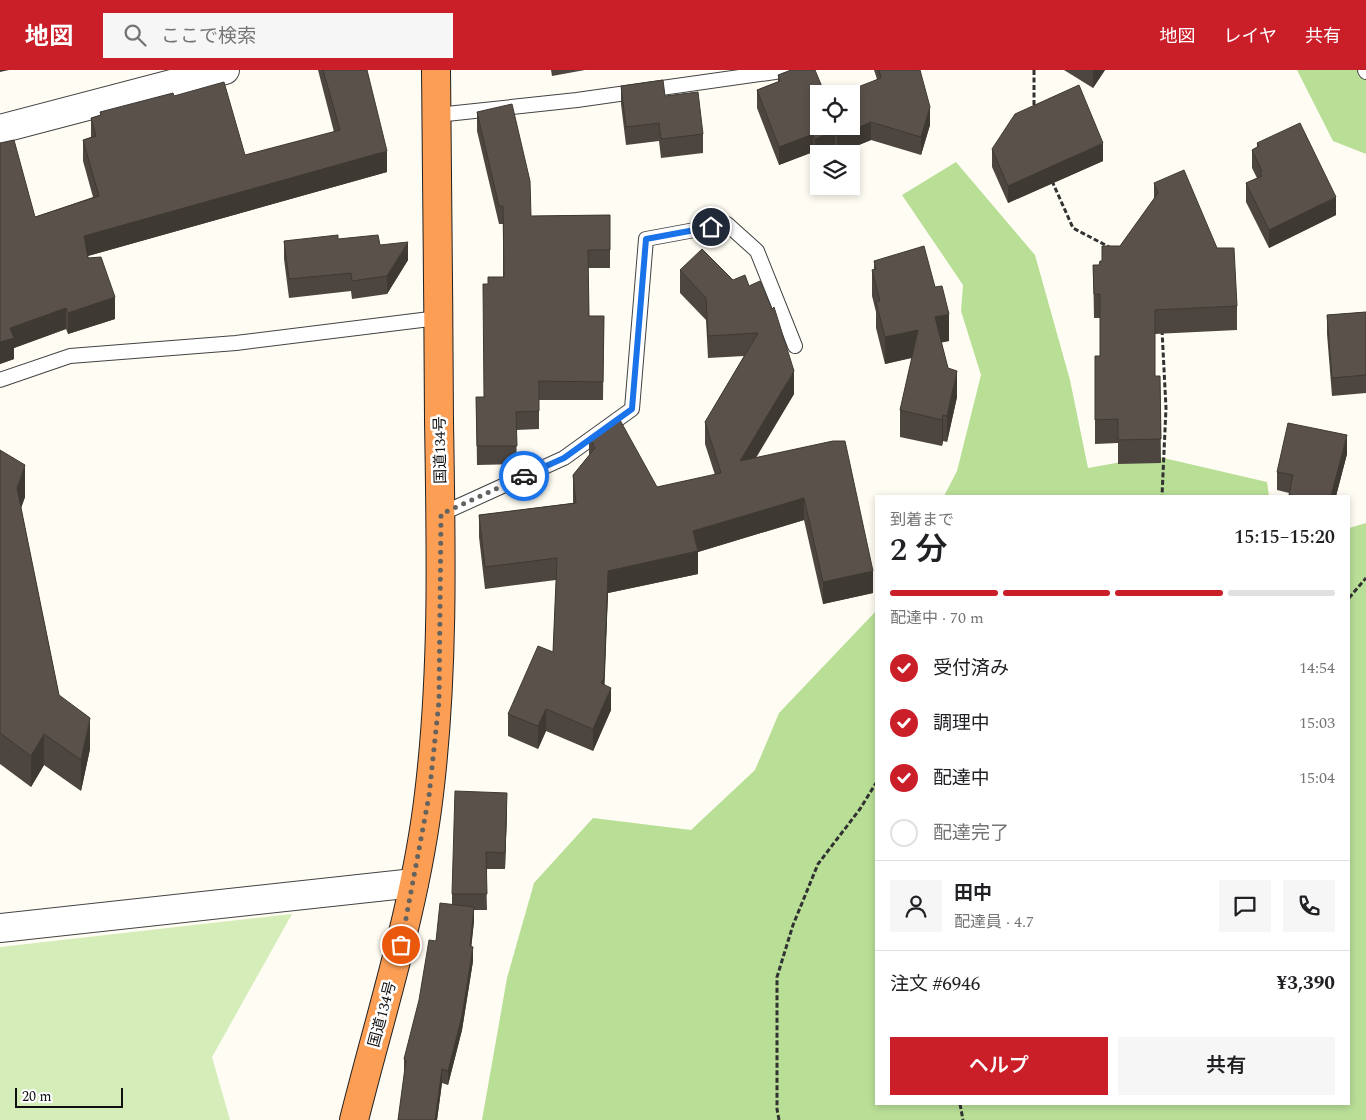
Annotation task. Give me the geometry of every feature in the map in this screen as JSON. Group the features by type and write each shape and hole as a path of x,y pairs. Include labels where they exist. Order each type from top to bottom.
{"highway":[{"name":"国道134号","path":"354,1120 401,945 414,884 429,796 439,701 441,514 436,70"}],"street":[{"path":"0,129 225,70"},
{"path":"0,928 414,884"}],"lane":[{"path":"436,115 577,100 789,70"},
{"path":"441,514 564,458 632,409 646,239 727,224 757,251 795,346"},
{"path":"0,380 70,356 236,343 438,318"}],"path":[{"path":"1034,70 1034,116"},
{"path":"1051,178 1073,228 1116,250"},
{"path":"1162,321 1166,408 1162,495"},
{"path":"1350,597 1366,578"},
{"path":"779,1120 777,976 793,925 818,864 860,809 875,785"},
{"path":"960,1105 963,1120"}],"green space":[{"path":"1297,70 1366,70 1366,154 1333,141"},
{"path":"956,162 1035,255 1070,380 1088,468 1155,456 1267,482 1269,495 945,495 957,471 981,375 961,311 963,285 902,195"},
{"path":"1366,523 1366,1120 482,1120 507,978 534,883 593,818 691,830 755,770 779,713 875,612 875,1105 1350,1105 1350,528"},
{"path":"292,914 212,1057 230,1120 0,1120 0,947"}],"building":[{"path":"323,70 367,70 387,151 84,236 88,258 101,257 115,297 68,313 66,308 10,328 14,338 0,342 0,143 14,140 35,217 99,196 83,140 96,136 91,118 101,115 100,112 173,93 174,96 224,82 245,155 340,130"},
{"path":"791,70 815,70 821,85 810,85 810,135 779,147 757,90 780,81 778,75"},
{"path":"879,70 920,70 930,107 921,137 871,122 860,127 860,86 881,78"},
{"path":"663,80 665,96 698,92 703,134 661,139 659,123 626,127 621,86"},
{"path":"1079,85 1103,143 1008,186 992,149 1015,114"},
{"path":"512,104 530,181 531,216 610,215 610,250 588,250 589,316 604,316 603,382 539,381 539,411 516,412 517,446 477,446 476,397 484,397 483,284 488,284 488,277 504,277 503,206 499,206 477,112"},
{"path":"1300,123 1336,197 1269,230 1246,183 1262,176 1260,172 1262,171 1252,150 1259,146 1257,143"},
{"path":"813,135 825,135 815,139"},
{"path":"1184,170 1217,248 1234,248 1237,306 1155,310 1155,376 1160,376 1161,439 1118,440 1118,419 1095,420 1095,356 1100,356 1100,294 1094,294 1093,265 1099,265 1100,261 1102,261 1102,246 1120,246 1158,193 1154,183"},
{"path":"338,235 338,239 378,235 380,245 408,242 387,276 352,281 351,273 289,279 284,241"},
{"path":"924,246 935,287 942,286 949,314 935,317 948,368 957,371 947,416 943,415 942,420 900,410 918,330 885,337 876,302 880,301 872,270 876,269 874,261"},
{"path":"702,249 733,280 745,275 749,286 760,281 772,309 774,307 794,371 740,461 833,441 845,441 873,571 823,582 804,498 693,531 698,551 608,571 604,678 601,683 611,688 593,729 546,709 538,726 508,714 538,646 553,652 557,558 485,567 479,515 576,503 573,475 595,448 589,437 620,420 657,487 721,473 705,422 758,333 708,336 706,298 680,270"},
{"path":"1366,312 1366,375 1332,378 1327,315"},
{"path":"1288,423 1347,435 1331,495 1289,495 1293,475 1277,472"},
{"path":"0,450 25,465 17,488 59,695 90,718 81,760 44,734 31,756 0,733"},
{"path":"455,791 507,793 505,853 486,852 487,894 452,894"},
{"path":"440,903 474,907 470,946 473,947 462,1016 448,1071 442,1069 435,1120 398,1120 406,1060 404,1059 419,1000 429,940 436,941"}],"way so far":[{"path":"401,945 414,884 429,796 439,701 441,514 524,476"}],"route":[{"path":"524,476 564,458 632,409 646,239 711,227"}]}
